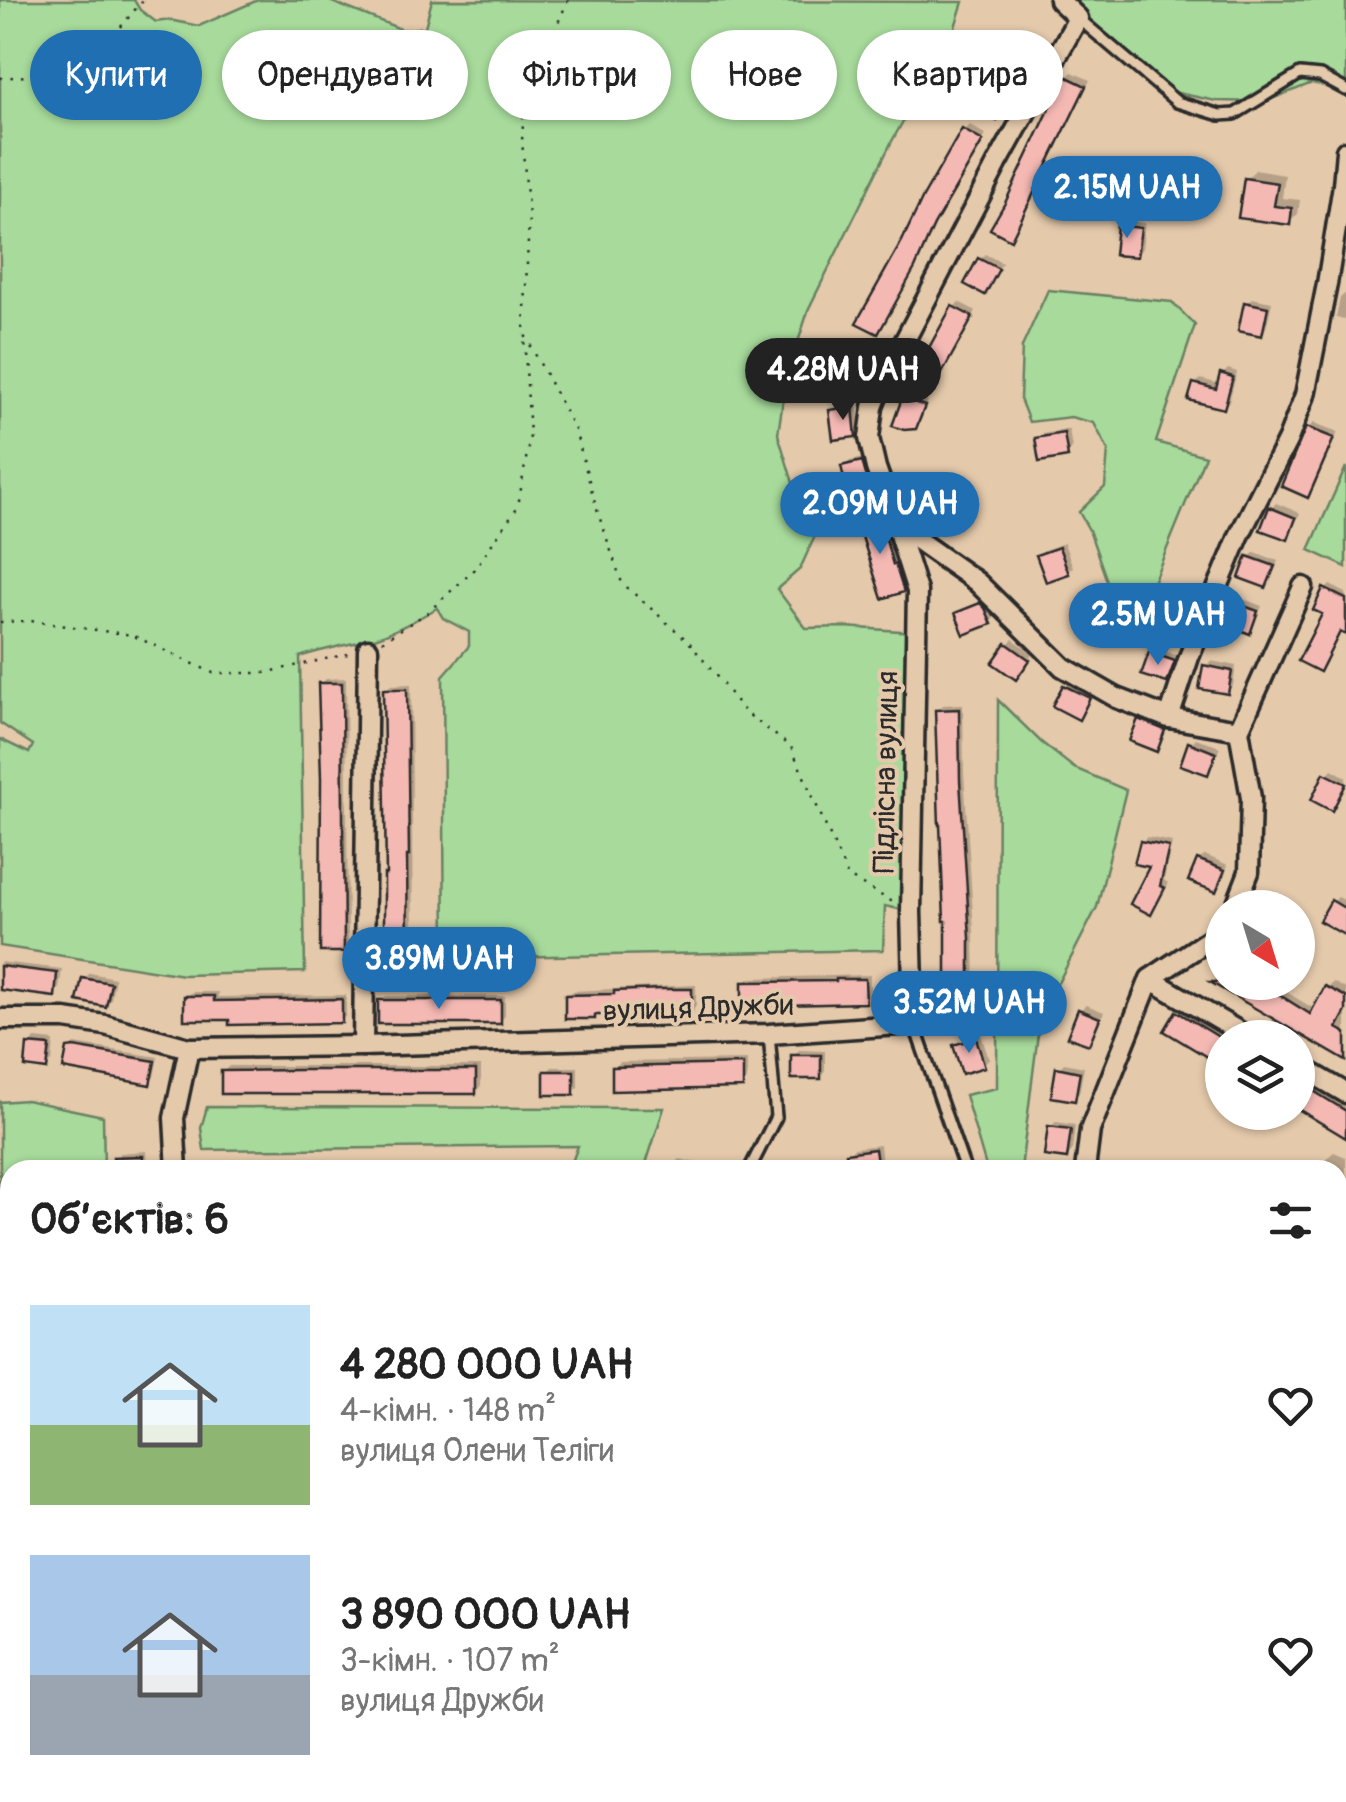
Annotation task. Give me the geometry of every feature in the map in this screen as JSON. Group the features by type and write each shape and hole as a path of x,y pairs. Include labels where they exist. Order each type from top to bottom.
{"street":[{"path":"1058,0 1078,18"},
{"name":"Підлісна вулиця","path":"914,1024 911,912 917,590 876,468 869,438 873,407 997,164 1078,18"},
{"path":"1169,718 1189,657 1239,536 1288,439 1305,395 1327,284 1346,152"},
{"path":"896,525 977,582 1063,667 1117,698 1169,718 1240,730"},
{"path":"1242,890 1249,872 1252,798 1240,730 1303,587"},
{"path":"364,1046 368,649"},
{"path":"1086,1160 1090,1130 1150,979 1205,942"},
{"path":"1150,979 1219,1020"},
{"name":"вулиця Дружби","path":"0,1020 65,1018 105,1024 189,1048 768,1034 914,1024"},
{"path":"176,1160 174,1118 189,1048"},
{"path":"1315,1075 1346,1093"}],"lane":[{"path":"1078,18 1177,102 1220,115 1234,114 1300,74 1320,76 1346,90"},
{"path":"914,1024 962,1160"},
{"path":"754,1160 776,1117 768,1034"}],"path":[{"path":"0,78 26,76 100,52 143,0"},
{"path":"0,622 31,621 132,635 213,673 264,673 368,649 427,613 474,570 518,506 530,436 524,333 529,217 522,141 525,88 568,0"},
{"path":"524,333 575,430 622,583 690,642 745,712 792,747 848,877 911,912"}],"green space":[{"path":"0,0 134,0 156,22 170,20 199,26 258,0 327,0 403,30 425,27 432,0 963,2 953,30 857,30 857,120 904,120 809,308 786,379 778,434 797,496 819,527 800,569 777,589 806,628 913,632 911,912 885,906 883,950 445,958 443,676 469,646 469,632 443,618 437,608 380,636 300,657 305,972 183,975 0,946 0,739 29,753 33,745 0,723"},
{"path":"1059,0 1346,0 1346,91 1312,83 1264,102 1216,101 1173,92 1114,40 1078,18"},
{"path":"1048,290 1172,302 1195,325 1156,442 1205,456 1136,624 1109,587 1079,512 1105,487 1108,450 1094,423 1071,417 1029,422 1020,399 1022,347"},
{"path":"1346,467 1346,567 1309,550"},
{"path":"998,700 1074,768 1126,790 1097,907 1059,981 1042,1002 1022,1160 984,1160 965,1095 997,1088"},
{"path":"26,1100 103,1116 104,1160 0,1160 0,1102"},
{"path":"207,1107 664,1108 647,1160 573,1160 578,1146 204,1150 201,1128"}],"building":[{"path":"1065,76 1086,86 1011,240 990,229 1044,120 1063,120"},
{"path":"962,129 983,141 878,334 856,323"},
{"path":"1244,178 1278,183 1274,206 1292,208 1290,225 1238,218"},
{"path":"1117,225 1141,228 1137,257 1114,255"},
{"path":"978,258 999,269 985,295 964,284"},
{"path":"1244,302 1268,307 1262,336 1238,331"},
{"path":"952,306 973,317 936,384 915,373"},
{"path":"841,351 862,363 848,389 827,378"},
{"path":"1220,373 1233,377 1224,409 1188,400 1193,383 1216,389"},
{"path":"902,398 925,406 916,429 892,426"},
{"path":"853,407 856,437 833,440 829,410"},
{"path":"1306,427 1334,438 1308,498 1281,486"},
{"path":"1064,433 1068,457 1039,462 1035,438"},
{"path":"862,461 870,489 848,495 841,466"},
{"path":"1269,507 1296,518 1288,540 1260,530"},
{"path":"879,515 904,592 882,599 857,521"},
{"path":"1059,547 1069,574 1046,582 1036,555"},
{"path":"1247,556 1275,566 1266,588 1239,578"},
{"path":"1323,588 1346,599 1346,635 1340,632 1320,672 1298,661 1322,614 1313,610"},
{"path":"1230,601 1258,611 1250,634 1222,623"},
{"path":"980,603 992,624 964,635 955,613"},
{"path":"1006,643 1030,660 1016,680 992,663"},
{"path":"1149,652 1175,661 1167,683 1141,675"},
{"path":"1203,665 1232,671 1228,694 1199,689"},
{"path":"318,683 342,683 344,952 320,952"},
{"path":"1063,685 1090,698 1079,720 1052,706"},
{"path":"383,689 407,689 408,952 384,952"},
{"path":"959,709 970,1013 946,1013 946,921 935,710"},
{"path":"1138,719 1165,730 1157,752 1129,741"},
{"path":"1188,742 1216,753 1208,775 1180,765"},
{"path":"1324,773 1346,784 1332,811 1311,800"},
{"path":"1140,841 1169,847 1160,886 1165,888 1151,915 1130,904 1149,867 1134,864"},
{"path":"1197,859 1225,870 1217,890 1188,881"},
{"path":"1331,900 1346,909 1346,936 1319,921"},
{"path":"0,966 57,973 55,997 0,990"},
{"path":"82,978 111,983 106,1007 77,1001"},
{"path":"865,979 866,1003 742,1006 742,982"},
{"path":"1325,986 1346,997 1346,1011 1337,1028 1346,1033 1346,1061 1315,1043 1315,1020 1275,1020 1241,1000 1288,1000 1310,1014"},
{"path":"692,989 692,1013 565,1019 565,995"},
{"path":"184,996 214,996 214,1001 342,999 342,1023 229,1025 229,1020 184,1020"},
{"path":"378,1000 501,1000 501,1024 378,1024"},
{"path":"1078,1009 1100,1018 1089,1045 1067,1037"},
{"path":"1176,1011 1205,1029 1205,1056 1164,1031"},
{"path":"976,1038 985,1067 962,1074 953,1045"},
{"path":"27,1044 50,1046 47,1070 25,1067"},
{"path":"67,1048 155,1061 150,1085 63,1069"},
{"path":"791,1055 821,1055 821,1079 791,1079"},
{"path":"743,1064 743,1088 612,1091 612,1067"},
{"path":"1056,1067 1080,1072 1075,1101 1051,1097"},
{"path":"476,1070 476,1094 221,1094 221,1071"},
{"path":"544,1071 574,1071 574,1095 544,1095"},
{"path":"1315,1092 1346,1111 1346,1138 1315,1119"},
{"path":"1048,1126 1071,1129 1067,1159 1044,1156"},
{"path":"875,1149 877,1160 847,1160 846,1153"},
{"path":"143,1156 143,1160 113,1160 113,1157"}]}
